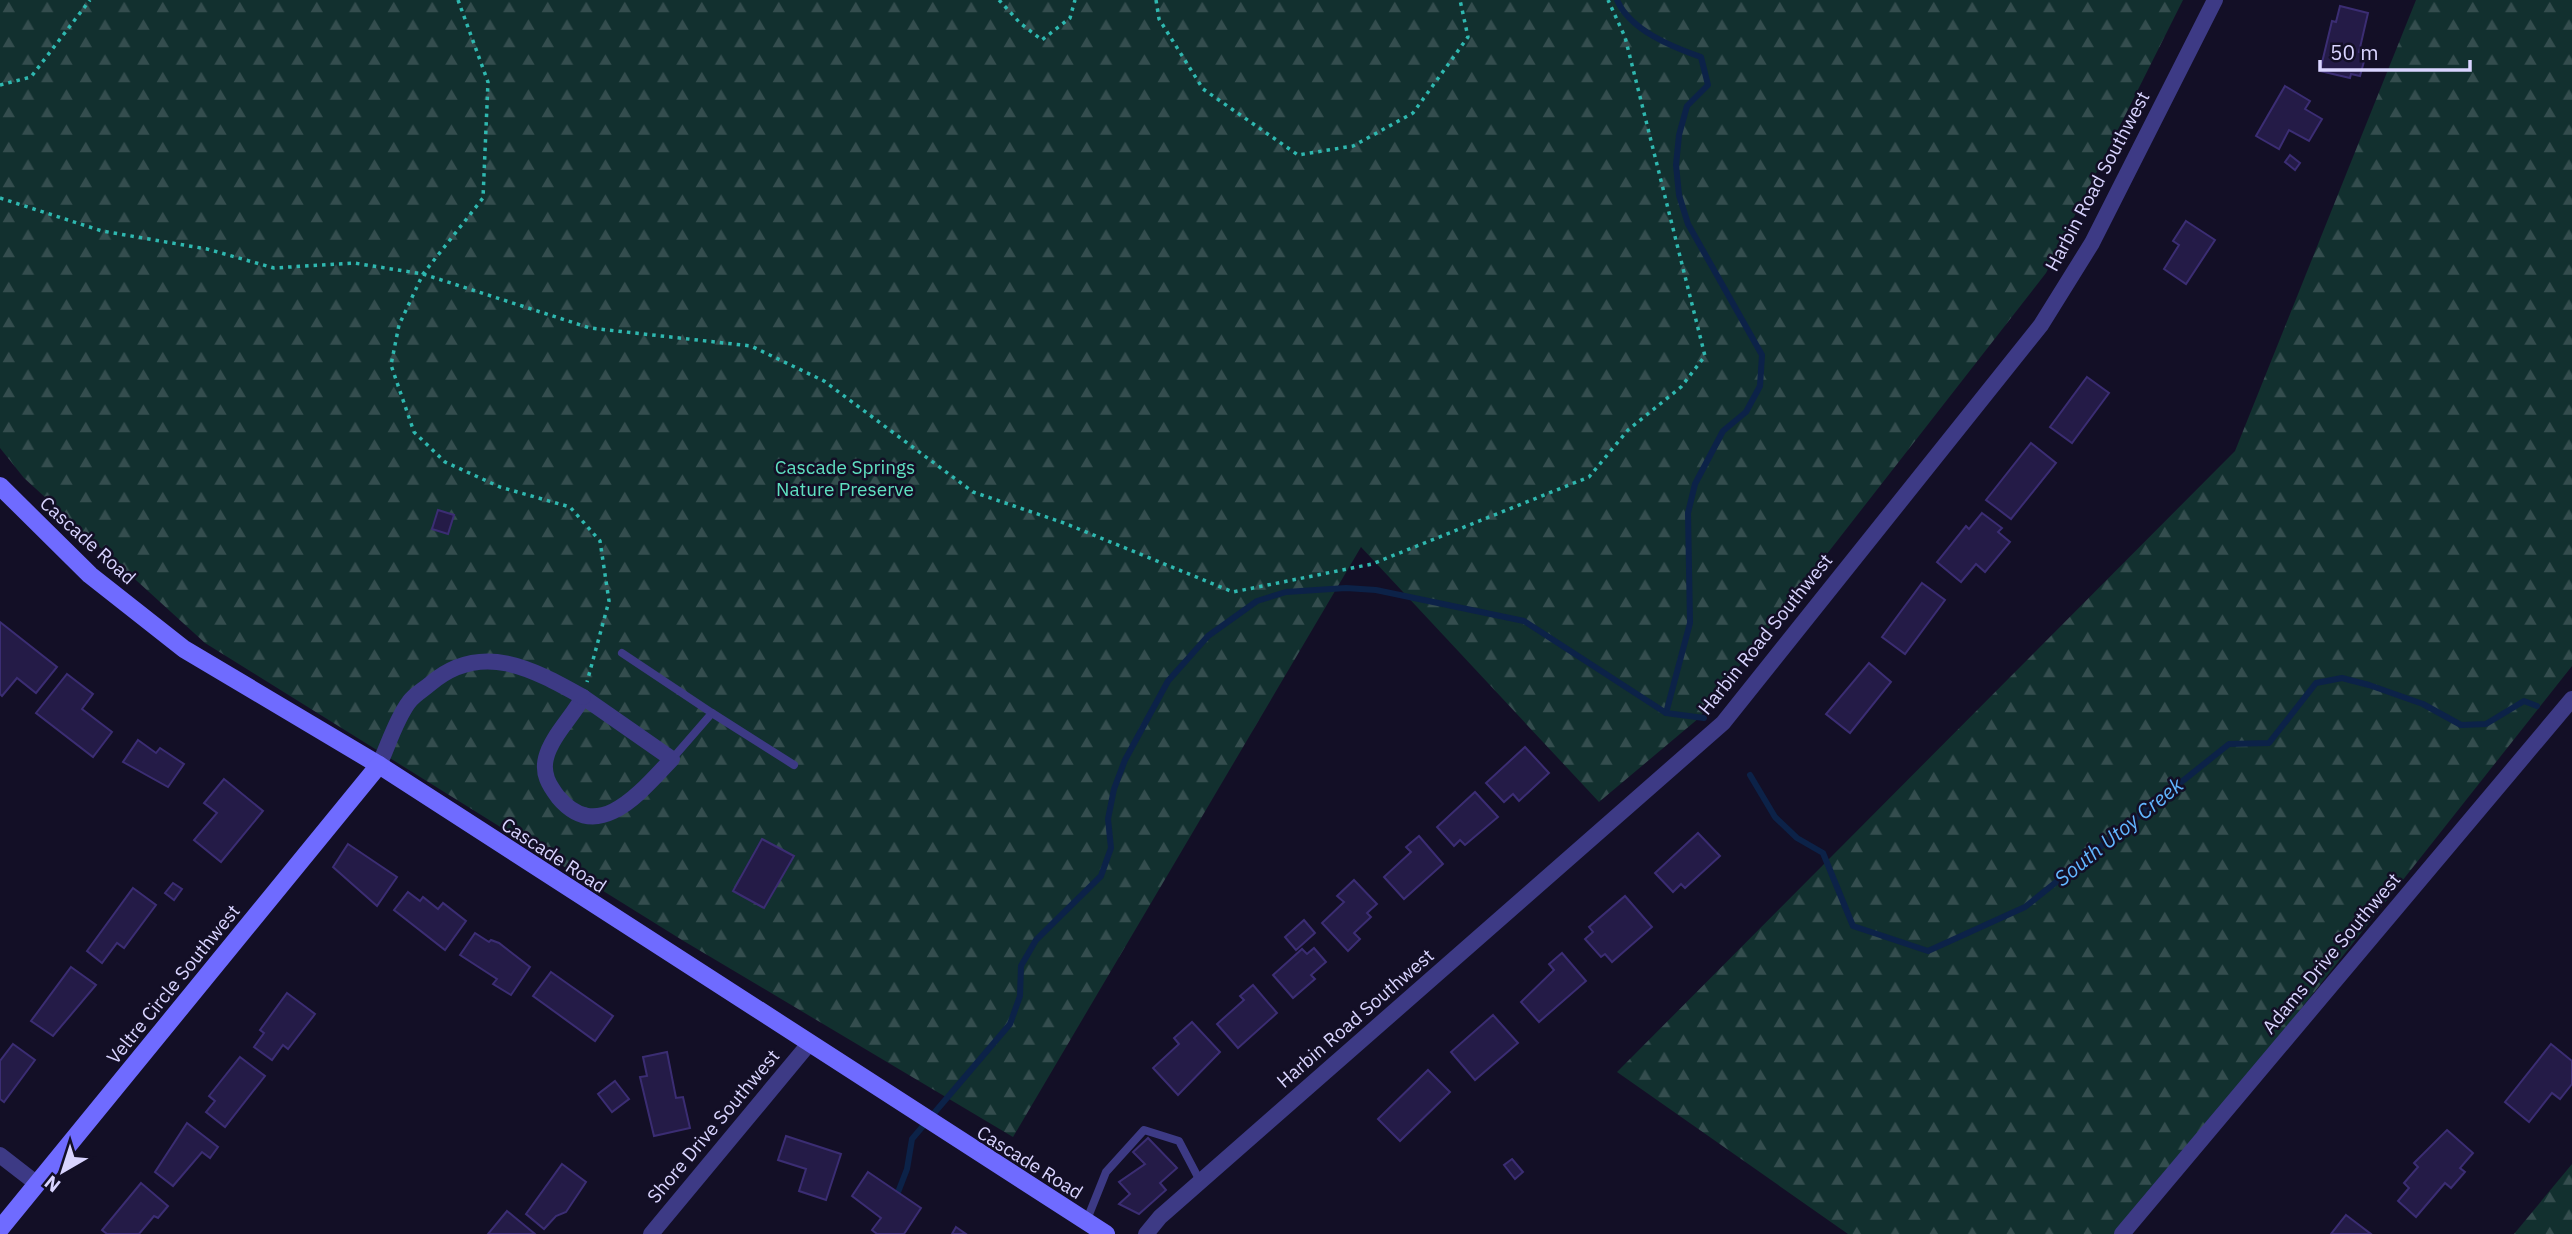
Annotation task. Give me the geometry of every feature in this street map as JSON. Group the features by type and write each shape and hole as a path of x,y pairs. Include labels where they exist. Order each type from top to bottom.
{"main road":[{"name":"Cascade Road","path":"0,486 90,575 184,649 379,765 808,1045 1106,1234"},
{"name":"Veltre Circle Southwest","path":"0,1229 379,765"}],"street":[{"name":"Harbin Road Southwest","path":"1146,1234 1200,1181 1723,723 2041,325 2092,243 2215,0"},
{"path":"379,765 409,702 438,677 469,662 503,662 539,672 583,698 671,759 637,795 606,817 583,816 563,802 546,782 546,758 583,698"},
{"name":"Adams Drive Southwest","path":"2122,1234 2572,699"},
{"name":"Shore Drive Southwest","path":"651,1234 808,1045"},
{"path":"0,1155 36,1184"}],"lane":[{"path":"622,653 794,765"},
{"path":"671,759 712,713"},
{"path":"1086,1222 1106,1172 1144,1130 1179,1141 1200,1181"}],"path":[{"path":"0,85 31,77 90,0"},
{"path":"458,0 488,82 483,198 423,274 399,325 391,365 414,432 445,462 500,487 570,507 600,541 609,601 583,698"},
{"path":"999,0 1020,23 1042,40 1070,18 1075,0"},
{"path":"1156,0 1159,19 1202,89 1298,155 1353,146 1413,113 1468,37 1460,0"},
{"path":"0,198 103,231 207,249 274,268 354,263 423,274 590,328 751,346 824,380 972,492 1064,523 1233,592 1372,564 1589,477 1628,430 1681,387 1705,356 1626,37 1608,0"}],"green space":[{"name":"Cascade Springs Nature Preserve","path":"0,0 2183,0 2046,273 1699,718 1599,802 1361,547 1013,1137 682,940 205,643 24,478 0,448"},
{"path":"2416,0 2572,0 2572,666 2123,1234 1848,1234 1617,1072 2235,451"},
{"path":"2572,1164 2572,1234 2514,1234"}],"building":[{"path":"2340,6 2368,13 2359,52 2366,54 2360,76 2351,74 2350,78 2320,71 2332,21 2336,22"},
{"path":"2285,86 2310,101 2305,109 2322,119 2309,141 2289,130 2279,149 2256,136"},
{"path":"2290,155 2300,163 2295,170 2285,162"},
{"path":"2186,221 2215,240 2186,284 2164,269 2179,245 2173,241"},
{"path":"2087,377 2109,393 2072,443 2050,427"},
{"path":"2031,443 2056,463 2011,519 1986,500"},
{"path":"438,510 454,515 448,534 432,529"},
{"path":"1982,513 2002,528 1998,532 2010,542 1985,572 1976,564 1961,582 1937,562 1966,526 1969,529"},
{"path":"1922,583 1945,600 1905,654 1882,637"},
{"path":"0,622 57,667 36,693 17,678 2,696 0,694"},
{"path":"1869,663 1891,682 1850,733 1826,714"},
{"path":"67,674 93,694 82,709 112,732 93,757 36,713"},
{"path":"138,740 156,753 160,748 184,764 168,787 123,762"},
{"path":"1525,747 1549,773 1519,801 1513,794 1504,802 1486,783"},
{"path":"224,779 263,811 221,862 194,840 217,813 204,803"},
{"path":"1475,792 1498,817 1465,845 1460,840 1454,846 1437,827"},
{"path":"1698,833 1720,856 1685,888 1681,884 1673,892 1655,873"},
{"path":"1419,836 1443,864 1404,899 1384,877 1411,852 1406,847"},
{"path":"762,839 794,856 764,908 733,891"},
{"path":"348,844 397,877 377,906 333,867"},
{"path":"1354,880 1377,904 1367,913 1371,917 1354,933 1360,939 1348,951 1322,923 1344,902 1337,896"},
{"path":"173,883 182,889 174,900 165,893"},
{"path":"133,888 156,905 124,948 117,943 102,963 87,951"},
{"path":"408,892 420,901 423,897 438,909 443,903 466,921 445,950 394,910"},
{"path":"1625,896 1652,927 1612,962 1605,954 1601,957 1585,939 1593,932 1589,927"},
{"path":"1304,920 1315,933 1296,950 1285,937"},
{"path":"475,933 489,942 491,940 499,943 530,967 511,995 493,984 497,979 460,955"},
{"path":"1314,948 1326,962 1311,975 1315,979 1293,998 1273,975 1302,949 1307,954"},
{"path":"1562,953 1586,981 1539,1022 1521,1002 1554,970 1549,964"},
{"path":"71,967 96,985 53,1036 31,1021"},
{"path":"551,972 613,1016 595,1041 533,996"},
{"path":"1253,985 1277,1013 1238,1048 1217,1024 1244,1000 1240,996"},
{"path":"287,993 315,1014 288,1049 283,1045 272,1060 254,1047 264,1033 260,1030"},
{"path":"1493,1015 1518,1043 1475,1080 1451,1052"},
{"path":"1192,1022 1220,1052 1178,1095 1153,1068 1179,1044 1174,1038"},
{"path":"13,1044 35,1060 4,1102 0,1099 0,1061"},
{"path":"2551,1044 2572,1061 2572,1084 2560,1099 2552,1093 2529,1122 2505,1102"},
{"path":"667,1052 676,1098 683,1097 690,1128 654,1136 640,1077 647,1076 643,1057"},
{"path":"240,1057 265,1076 225,1127 206,1112 215,1101 209,1096"},
{"path":"1428,1070 1450,1092 1400,1141 1378,1119"},
{"path":"615,1081 629,1099 612,1112 598,1094"},
{"path":"187,1123 218,1147 210,1158 202,1152 173,1186 155,1172"},
{"path":"2447,1130 2473,1153 2460,1168 2465,1172 2451,1188 2445,1183 2416,1217 2398,1201 2409,1188 2404,1183 2418,1167 2414,1163"},
{"path":"786,1136 841,1154 826,1200 799,1191 806,1169 778,1160"},
{"path":"1148,1138 1177,1168 1160,1183 1166,1190 1139,1214 1119,1204 1130,1194 1119,1182 1145,1164 1133,1152"},
{"path":"1512,1159 1523,1172 1515,1179 1504,1165"},
{"path":"562,1164 586,1182 566,1212 556,1216 544,1229 526,1214"},
{"path":"868,1172 921,1208 904,1234 877,1234 872,1230 881,1218 852,1196"},
{"path":"141,1183 168,1206 158,1218 154,1216 139,1234 107,1234 102,1230"},
{"path":"507,1211 535,1234 488,1234"},
{"path":"2346,1215 2371,1234 2331,1234"},
{"path":"956,1227 966,1234 952,1234"}],"waterway":[{"name":"South Utoy Creek","path":"1617,0 1623,11 1642,29 1677,48 1701,57 1708,85 1687,106 1679,135 1676,165 1679,195 1688,224 1762,355 1760,386 1746,412 1723,431 1695,484 1688,513 1690,623 1666,713"},
{"path":"895,1200 907,1169 912,1139 1010,1024 1020,996 1021,966 1036,940 1101,876 1111,848 1108,819 1114,789 1125,760 1168,681 1208,636 1257,601 1286,592 1346,588 1376,590 1524,621 1666,713 1704,718"},
{"name":"South Utoy Creek","path":"1750,775 1775,817 1797,838 1823,853 1853,926 1928,951 2025,907 2229,744 2269,743 2316,683 2342,678 2369,685 2423,704 2461,725 2486,724 2524,701 2537,706"}]}
